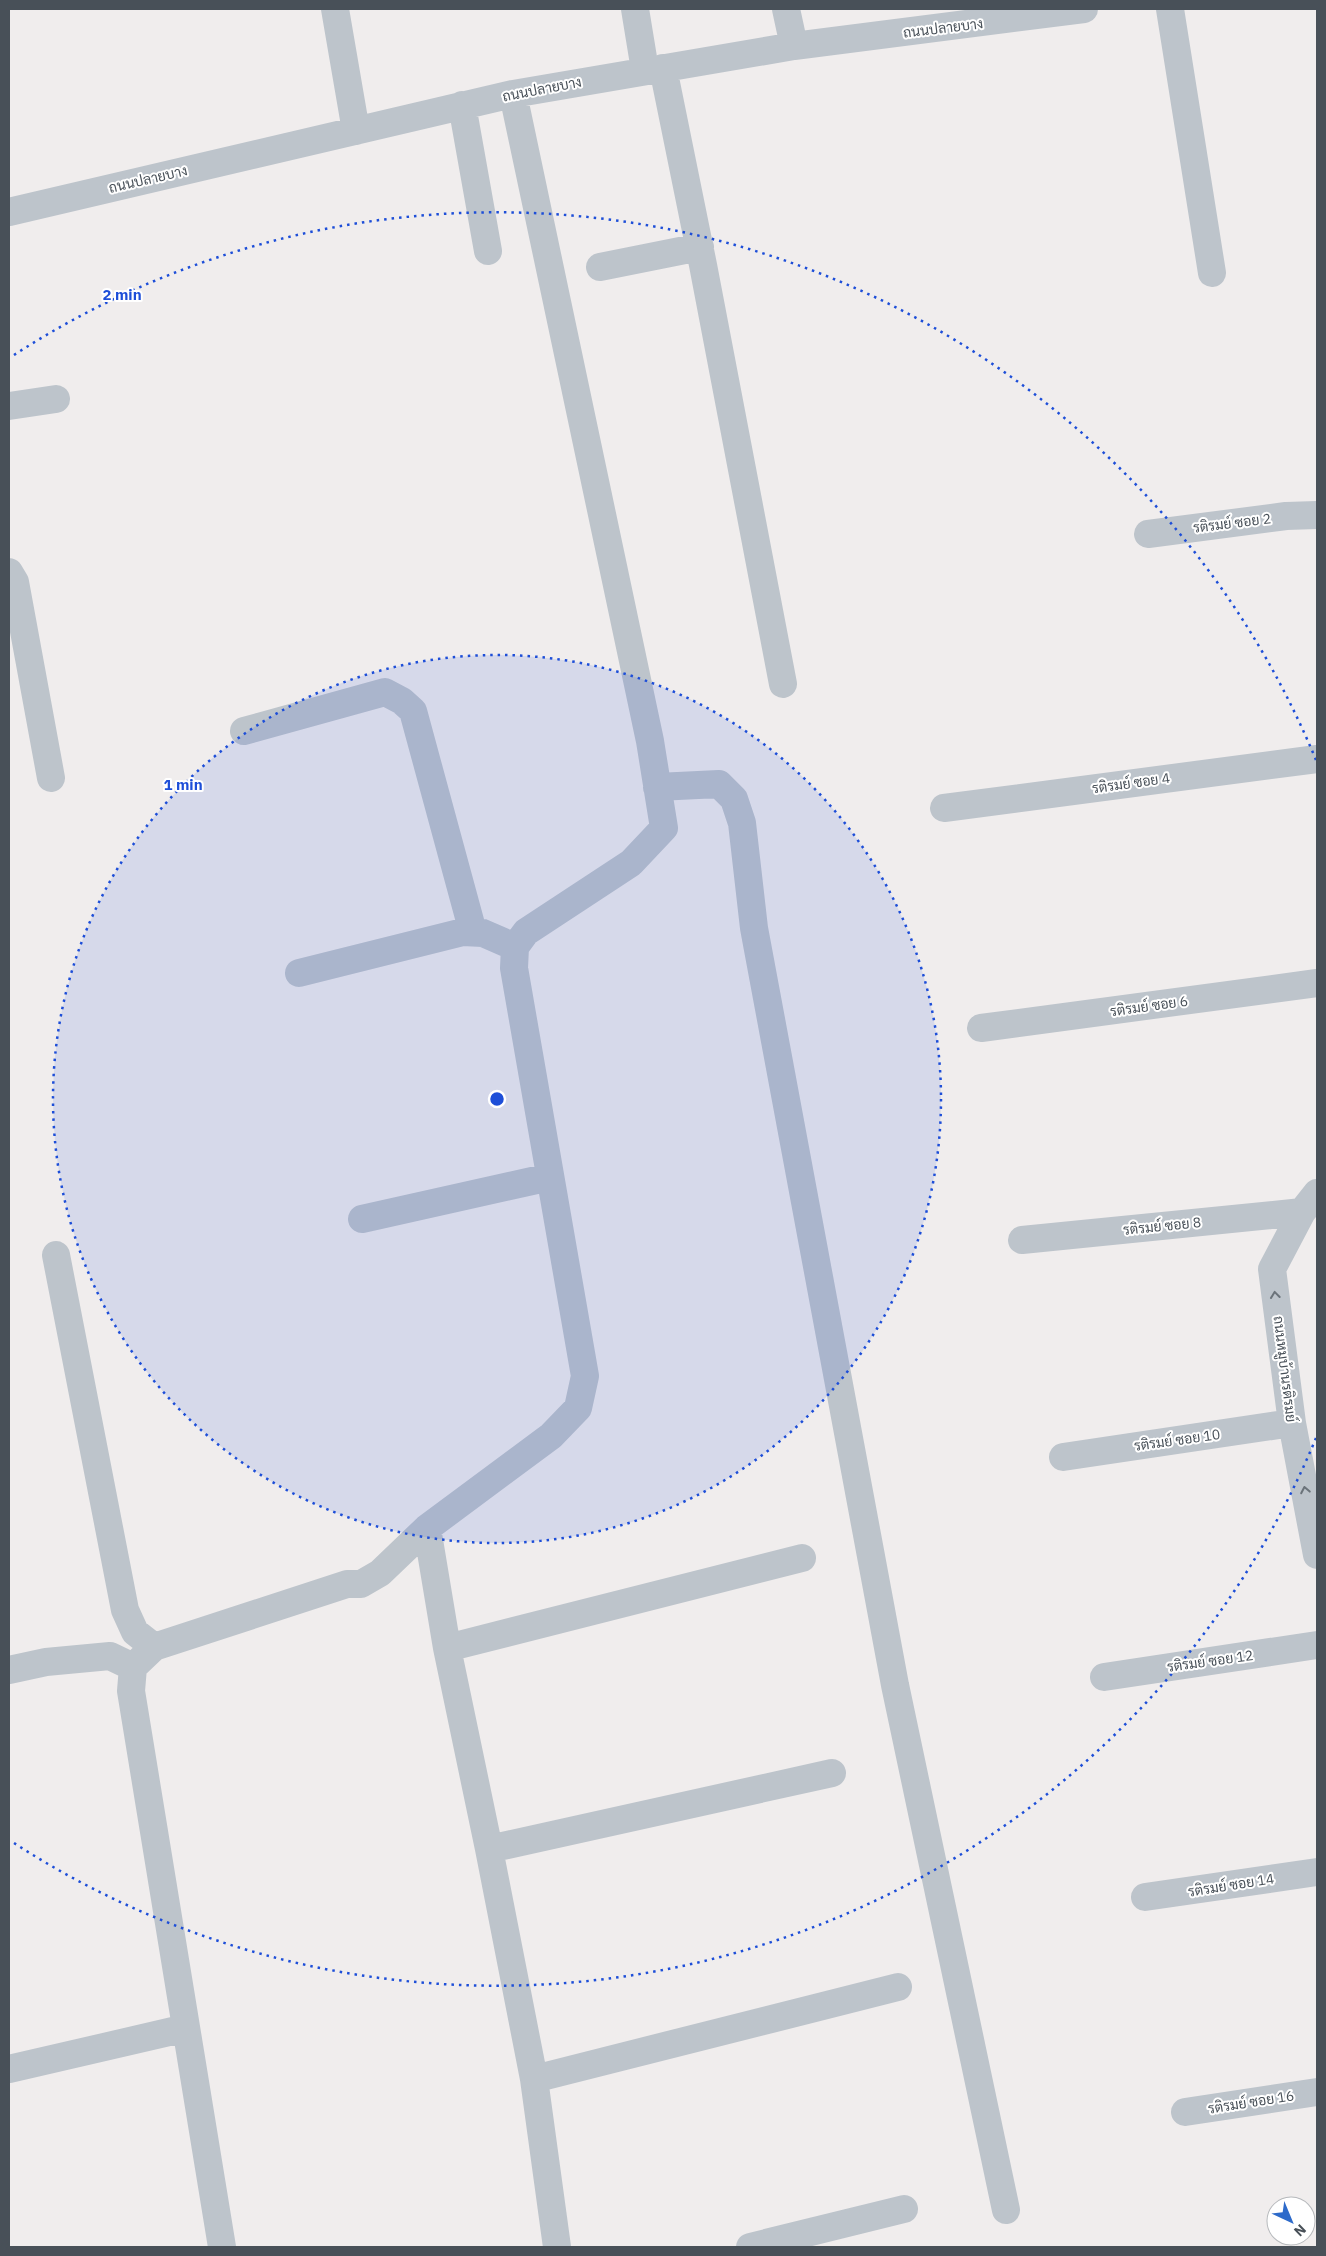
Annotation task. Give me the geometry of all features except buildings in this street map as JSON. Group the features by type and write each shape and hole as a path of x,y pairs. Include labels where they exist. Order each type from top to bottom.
{"street":[{"path":"335,9 356,131"},
{"path":"634,9 654,69 700,247 783,684"},
{"path":"786,9 794,46"},
{"name":"ถนนปลายบาง","path":"9,212 513,94 794,46 1084,9"},
{"path":"1170,9 1212,273"},
{"path":"222,2247 131,1691 133,1667 154,1647 347,1584 362,1584 380,1573 427,1528 551,1436 578,1408 585,1376 514,968 515,947 526,932 631,863 664,828 646,722 513,94"},
{"path":"462,106 488,251"},
{"path":"600,267 700,247"},
{"path":"9,406 56,399"},
{"name":"รติรมย์ ซอย 2","path":"1148,534 1286,516 1317,515"},
{"path":"9,572 15,582 51,778"},
{"path":"244,731 385,692 402,701 413,710 473,932"},
{"name":"รติรมย์ ซอย 4","path":"944,808 1317,759"},
{"path":"657,788 719,784 734,799 742,823 754,928 893,1675 1006,2210"},
{"path":"299,973 463,932 483,933 515,947"},
{"name":"รติรมย์ ซอย 6","path":"981,1028 1317,983"},
{"path":"362,1219 550,1177"},
{"name":"รติรมย์ ซอย 8","path":"1022,1240 1310,1203"},
{"name":"ถนนหมูบ้านรติรมย์","path":"1310,1203 1272,1269 1292,1423 1317,1555"},
{"path":"56,1255 125,1610 135,1632 154,1647"},
{"name":"รติรมย์ ซอย 10","path":"1063,1457 1292,1423"},
{"path":"427,1528 447,1648 534,2079 557,2247"},
{"path":"447,1648 802,1558"},
{"name":"รติรมย์ ซอย 12","path":"1104,1677 1317,1645"},
{"path":"9,1670 46,1662 110,1656 133,1667"},
{"path":"489,1849 832,1773"},
{"name":"รติรมย์ ซอย 14","path":"1145,1898 1317,1872"},
{"path":"534,2079 898,1987"},
{"path":"9,2069 186,2028"},
{"name":"รติรมย์ ซอย 16","path":"1184,2112 1317,2092"},
{"path":"750,2247 904,2209"}]}
